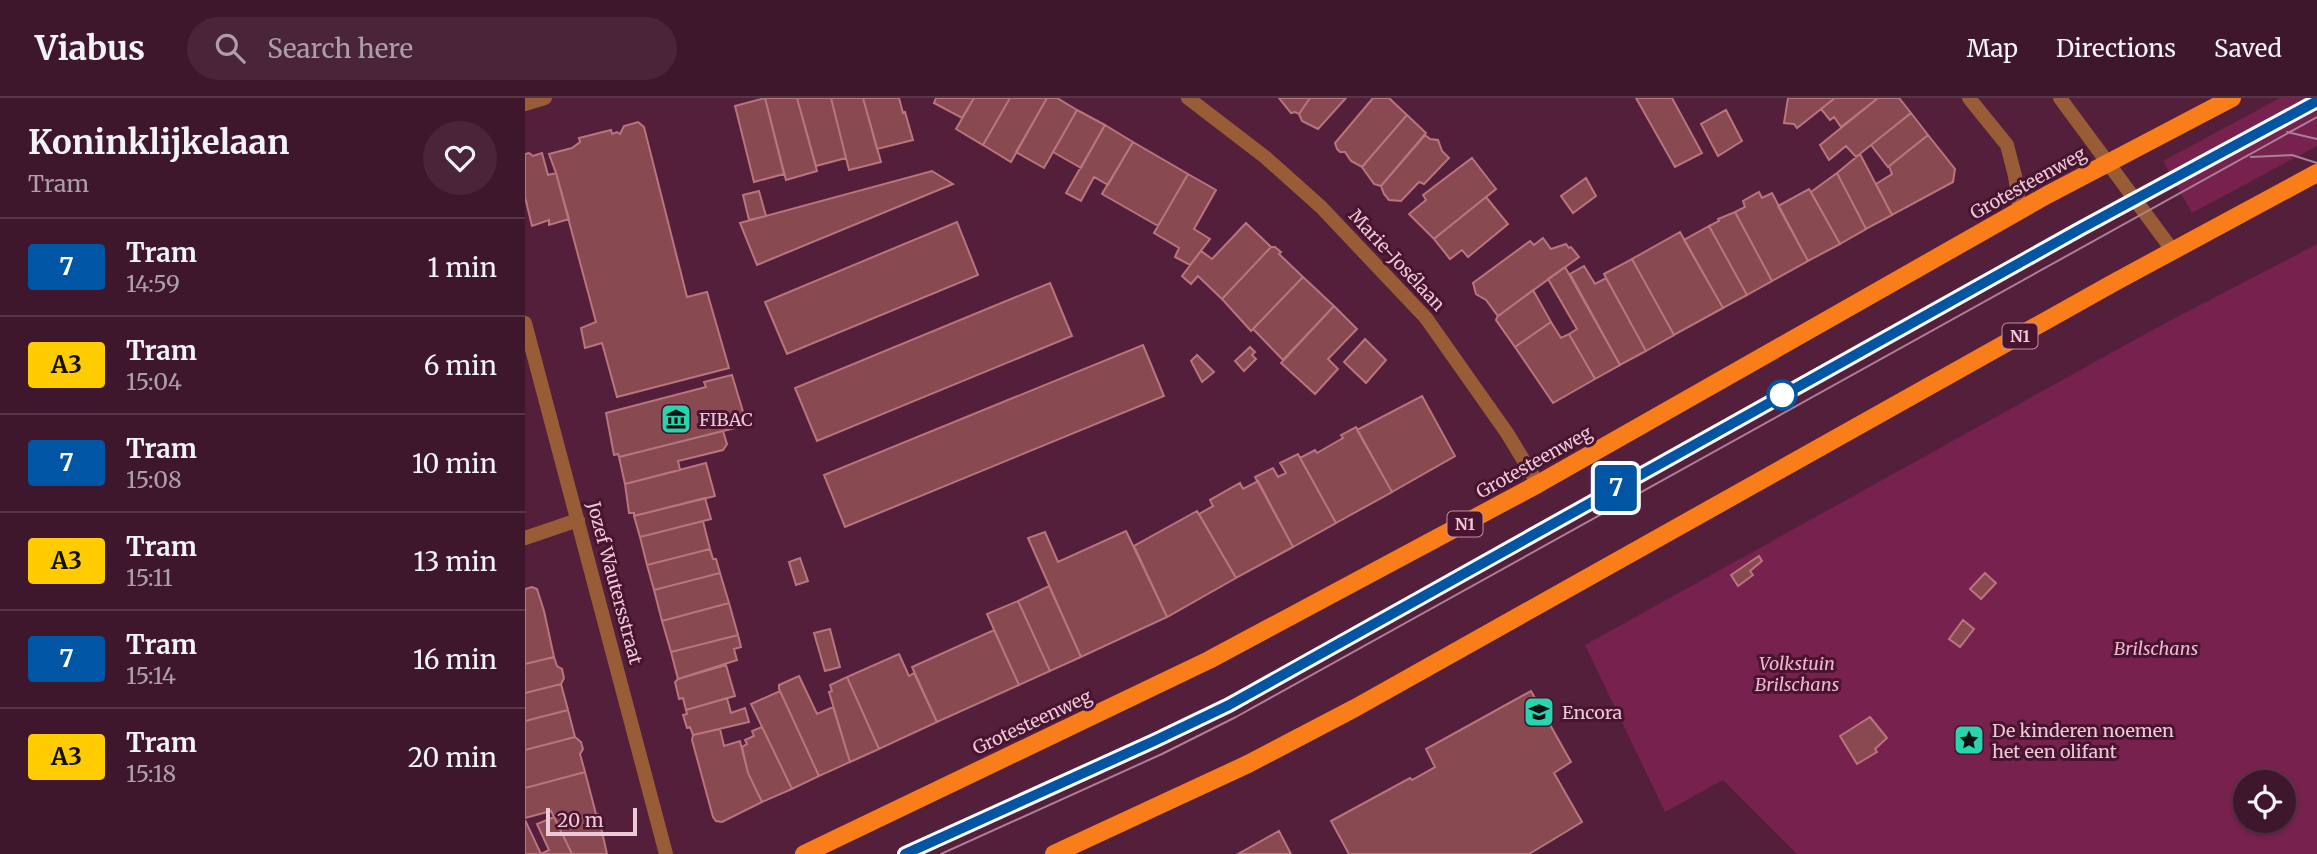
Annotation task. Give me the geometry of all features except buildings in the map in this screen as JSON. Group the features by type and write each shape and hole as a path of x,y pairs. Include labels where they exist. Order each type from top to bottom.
{"main road":[{"name":"Grotesteenweg","path":"804,854 1209,660 1538,484 2019,211 2232,98"},
{"name":"N1","path":"1054,854 1254,761 1355,708 2317,173"}],"street":[{"path":"525,104 545,98"},
{"name":"Marie-Josélaan","path":"1188,98 1265,157 1321,207 1426,318 1501,423 1538,484"},
{"path":"1969,98 2007,145 2015,176 2019,211"},
{"path":"2060,98 2173,251"},
{"name":"Jozef Wautersstraat","path":"525,323 666,854"},
{"path":"525,538 579,520"}],"green space":[{"path":"2280,98 2317,98 2317,146 2192,213 2163,161"},
{"name":"Brilschans","path":"2317,244 2317,854 1797,854 1723,780 1665,812 1585,645 2156,328"}],"tram line":[{"path":"905,854 1229,705 2082,228 2317,101"},
{"name":"7","path":"905,854 1229,705 2071,234 2317,101"},
{"path":"941,854 1162,754 1236,717 2317,117"},
{"path":"2287,132 2317,139"},
{"path":"2251,157 2292,155 2317,163"}],"place":[{"name":"FIBAC","path":"676,419"},
{"name":"Encora","path":"1539,712"},
{"name":"De kinderen noemen het een olifant","path":"1969,740"}],"park label":[{"name":"Volkstuin Brilschans","path":"1797,673"}]}
